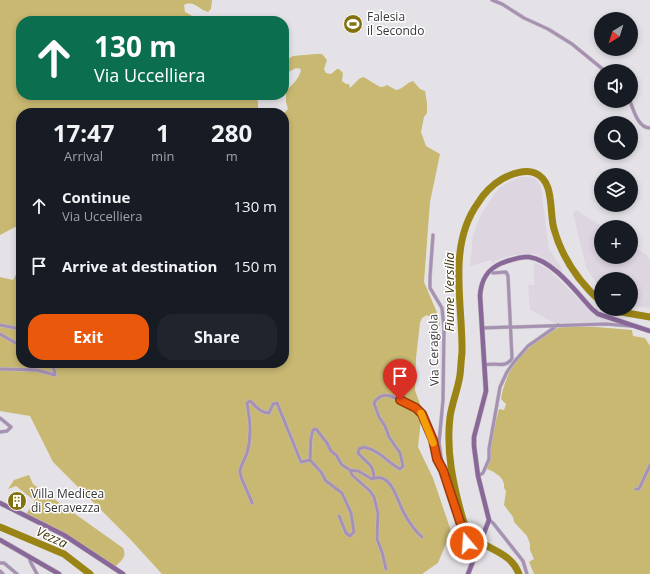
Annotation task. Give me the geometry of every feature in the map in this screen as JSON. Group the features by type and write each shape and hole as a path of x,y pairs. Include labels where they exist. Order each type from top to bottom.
{"main road":[{"path":"468,574 488,527 489,520 478,476 474,446 474,437 485,396 480,286 485,275 499,264 519,258 528,257 538,259 550,266 598,314 650,331"},
{"path":"0,503 64,535 123,574"},
{"path":"0,540 59,574"}],"street":[{"path":"492,0 502,4 524,18 548,29 572,44 596,64"},
{"path":"633,108 641,125 650,128"},
{"name":"Via Ceragiola","path":"433,236 430,288 442,308 444,320 444,374 439,442 443,470 467,543 475,558"},
{"path":"484,366 510,363 512,358 508,276 506,272 493,273"},
{"path":"482,328 606,324 636,327"},
{"path":"0,325 16,328"},
{"path":"478,476 483,473 489,459 489,449 500,388 507,372 528,346 558,325"},
{"path":"0,334 16,343"},
{"path":"0,369 36,370 55,375 53,368"},
{"path":"374,478 374,470 358,453 359,449 364,447 384,456 388,462 400,469 403,466 400,453 389,437 374,403 377,398 382,395 391,396 416,408 422,414 433,440 437,459 443,470"},
{"path":"252,503 250,495 240,476 240,470 247,452 251,426 247,403 248,401 264,413 269,413 273,404 277,404 301,462 310,460"},
{"path":"0,418 11,427 7,431 0,432"},
{"path":"339,516 346,533 350,536 354,532 354,525 351,513 342,493 326,481 310,460 311,432 314,429 316,429 327,443 331,451 336,455 342,465 350,470 358,471 372,480 374,478 384,479 392,486 414,530 422,536"},
{"path":"636,489 639,489 650,465"},
{"path":"350,470 352,475 370,491 374,497 378,513 377,539 386,570"},
{"path":"489,520 523,561 527,574"},
{"path":"29,557 37,574"},
{"path":"0,563 4,563 17,574"},
{"path":"0,571 3,574"}],"shaded area":[{"path":"0,0 212,0 211,9 208,12 194,4 184,5 185,12 192,16 16,16 16,100 257,100 258,108 16,108 16,227 0,235"},
{"path":"322,54 327,60 324,69 326,73 331,74 339,69 343,73 342,81 349,84 350,88 363,77 380,87 387,85 396,90 413,81 420,89 425,91 427,113 424,117 421,132 426,146 440,154 430,202 424,282 438,315 440,326 427,315 422,318 420,323 416,358 415,390 422,410 418,447 433,478 451,531 438,563 422,574 162,574 130,539 53,462 30,416 0,411 0,277 13,280 16,274 16,368 289,368 289,108 288,108 286,100 289,100 289,88 297,78 301,69 296,68 289,72 289,59 293,56"},
{"path":"521,177 536,179 541,187 549,249 560,265 563,273 545,259 535,254 515,255 499,259 492,264 491,260 470,266 473,235 481,214 498,189"},
{"path":"576,210 594,221 594,264 638,264 638,249 646,254 650,260 650,308 638,307 638,272 594,272 594,279 586,268 573,213"},
{"path":"534,262 548,269 594,313 594,316 599,316 610,322 554,323 530,310 528,285 534,285"},
{"path":"560,327 596,327 632,330 633,336 645,338 650,346 650,574 534,574 529,562 534,559 530,550 530,544 527,536 514,522 513,517 504,505 506,491 503,481 492,471 487,469 490,458 492,435 499,409 504,410 506,404 501,399 504,386 511,370 529,348"},
{"path":"29,475 33,484 123,548 124,556 116,566 26,514 35,501 16,486 8,489 14,480"}],"waterway":[{"name":"Fiume Versilia","path":"519,574 514,565 507,558 481,543 467,528 462,516 456,492 450,455 450,417 459,380 462,353 459,295 460,256 468,220 480,199 488,190 502,179 518,173 531,172 541,177 546,183 548,190 557,240 572,269 594,295"},
{"name":"Fiume Versilia","path":"638,315 650,317"},
{"name":"Vezza","path":"0,527 64,554 90,574"}],"slow traffic":[{"path":"421,413 433,443"}],"place":[{"name":"Falesia il Secondo","path":"353,24"},
{"name":"Villa Medicea di Seravezza","path":"17,501"}],"route":[{"path":"400,400 416,408 422,414 433,440 437,459 443,470 467,543"}]}
